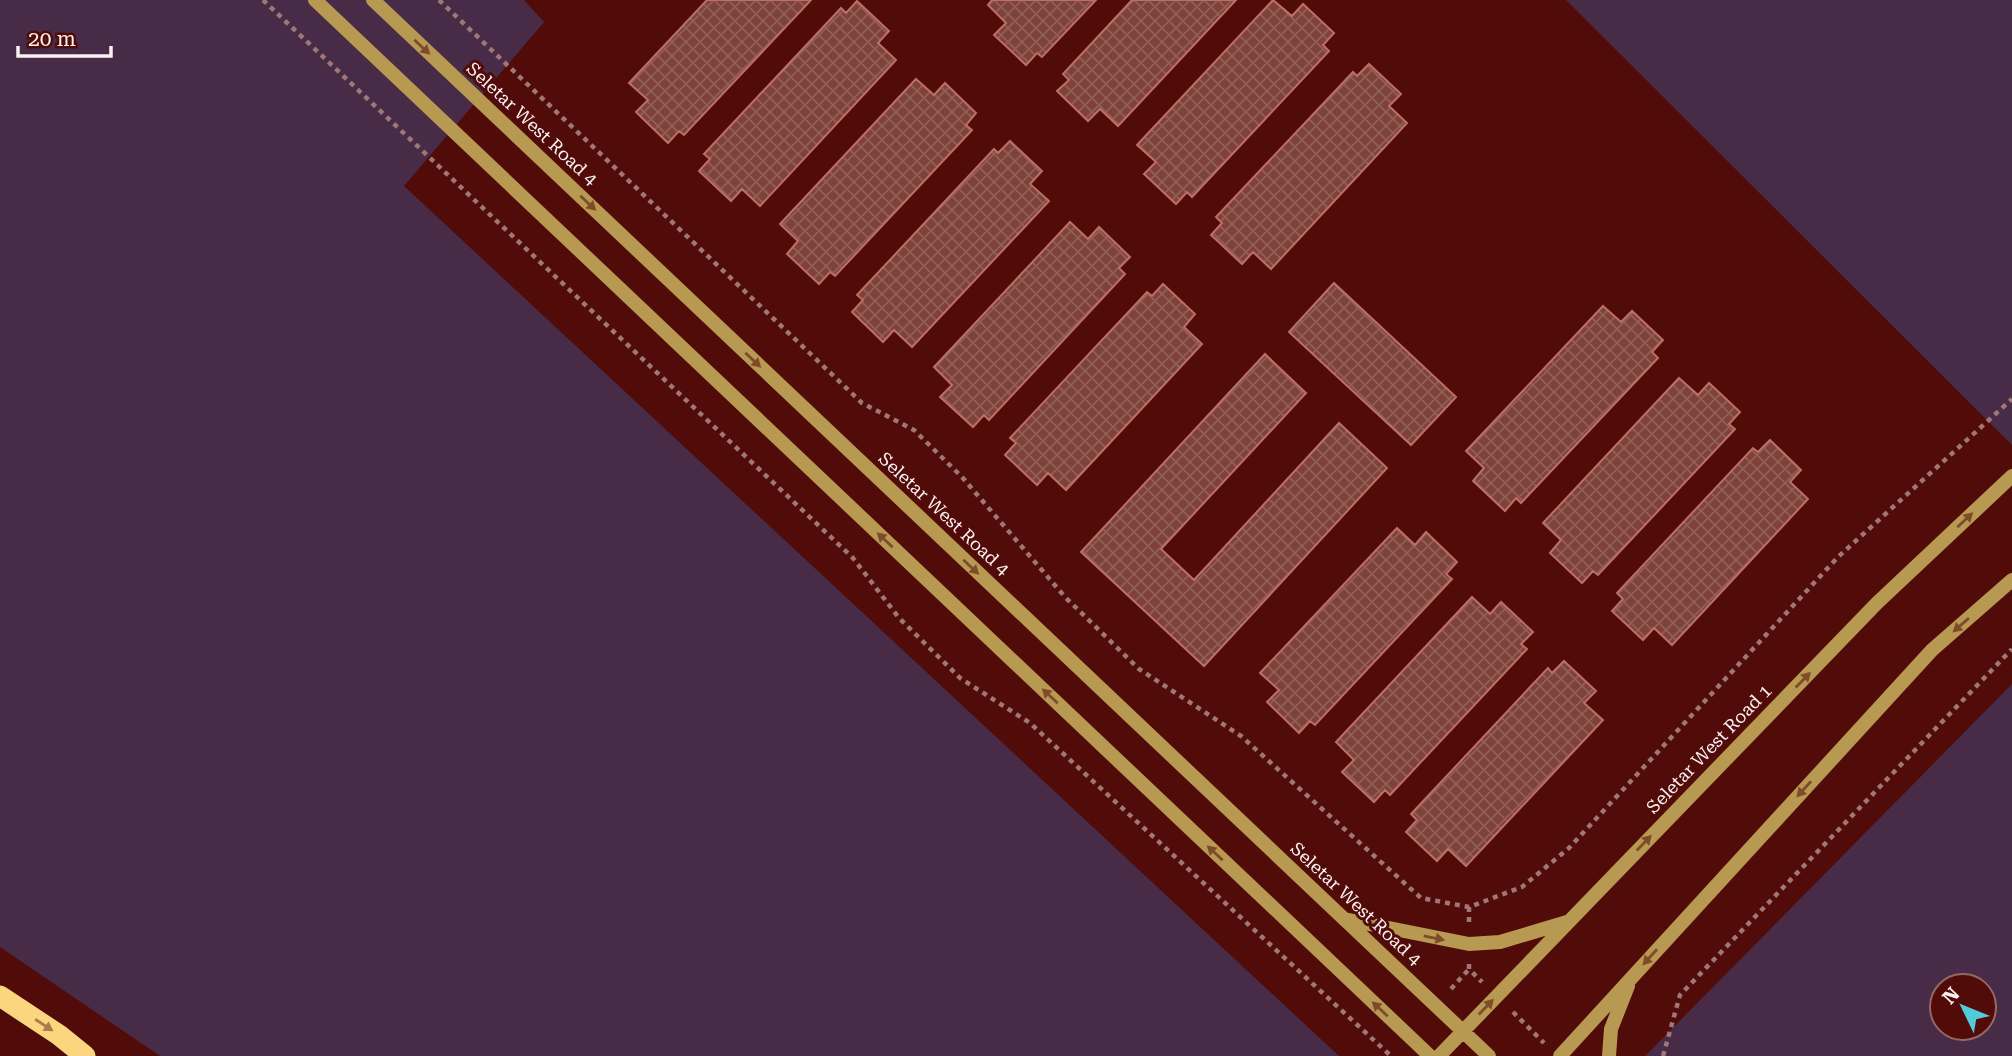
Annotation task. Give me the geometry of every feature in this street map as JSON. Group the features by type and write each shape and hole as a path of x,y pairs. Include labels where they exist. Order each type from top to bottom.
{"highway":[{"path":"0,996 60,1035 85,1056"}],"main road":[{"path":"315,0 1430,1056"},
{"name":"Seletar West Road 4","path":"373,0 1489,1056"},
{"name":"Seletar West Road 1","path":"1439,1056 1877,603 2012,475"},
{"path":"1560,1056 1932,650 2012,580"},
{"path":"1343,919 1469,944 1500,942 1568,922"},
{"path":"1609,1056 1611,1029 1631,978"}],"path":[{"path":"262,0 853,558 899,618 960,678 1030,723 1391,1056"},
{"path":"439,0 862,403 914,430 962,477 1065,597 1139,669 1241,736 1420,898 1469,907 1522,887 1569,848 1839,557 2012,399"},
{"path":"1663,1056 1680,995 2012,649"}],"shaded area":[{"path":"0,0 524,0 544,22 404,186 1339,1056 160,1056 0,947"},
{"path":"1566,0 2012,0 2012,445"},
{"path":"2012,684 2012,1056 1645,1056"}],"building":[{"path":"707,0 811,0 684,135 679,131 668,143 636,112 648,100 629,83"},
{"path":"992,0 1096,0 1042,57 1037,53 1026,65 994,35 1006,23 988,5"},
{"path":"1132,0 1236,0 1118,126 1100,109 1088,121 1057,91 1069,80 1063,74"},
{"path":"1273,0 1292,16 1303,4 1334,33 1323,45 1329,51 1192,197 1187,192 1176,204 1144,174 1156,162 1137,145"},
{"path":"857,1 889,31 878,43 896,60 760,206 742,189 731,201 699,171 710,159 704,154 841,8 846,13"},
{"path":"1369,64 1401,94 1389,106 1407,123 1271,269 1253,252 1242,264 1211,235 1222,223 1216,217 1353,72 1357,76"},
{"path":"916,79 934,95 945,83 976,113 966,125 972,130 835,276 830,272 819,284 787,254 798,241 780,224"},
{"path":"1010,141 1042,171 1030,184 1049,201 912,347 894,330 883,342 852,312 863,300 857,295 994,149 998,153"},
{"path":"1070,222 1088,239 1099,227 1130,257 1119,268 1125,274 989,420 984,415 973,427 940,397 952,385 934,367"},
{"path":"1334,283 1456,397 1411,445 1289,332"},
{"path":"1163,284 1195,314 1184,327 1202,344 1066,490 1048,473 1037,485 1005,455 1016,443 1010,438 1147,292 1152,296"},
{"path":"1603,306 1621,322 1632,311 1663,340 1652,352 1658,358 1521,503 1516,498 1505,511 1473,481 1484,468 1466,451"},
{"path":"1265,354 1306,393 1161,549 1194,580 1339,423 1387,468 1204,666 1081,552"},
{"path":"1679,378 1698,395 1709,383 1740,412 1729,424 1735,429 1598,575 1593,571 1582,583 1550,553 1561,540 1543,523"},
{"path":"1770,440 1801,470 1790,482 1808,499 1672,645 1654,628 1643,640 1612,611 1623,599 1617,593 1753,448 1758,452"},
{"path":"1397,528 1415,545 1426,532 1457,562 1446,574 1452,579 1315,725 1310,721 1299,733 1267,702 1279,690 1260,673"},
{"path":"1472,597 1490,614 1501,602 1533,632 1521,644 1527,649 1390,795 1385,790 1374,802 1342,772 1354,760 1336,742"},
{"path":"1564,661 1596,691 1584,703 1603,720 1466,866 1448,849 1437,861 1406,832 1417,820 1411,814 1548,668 1552,673"}]}
